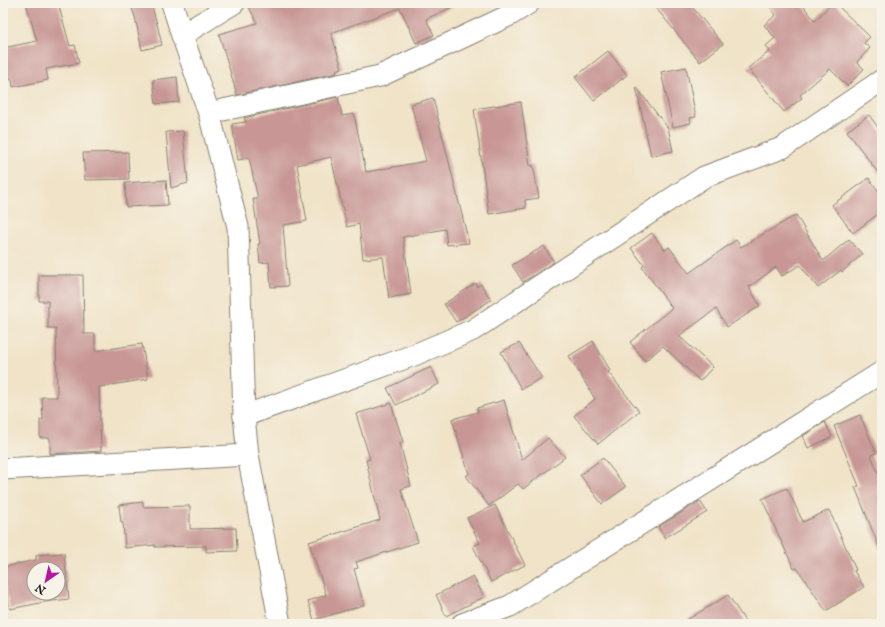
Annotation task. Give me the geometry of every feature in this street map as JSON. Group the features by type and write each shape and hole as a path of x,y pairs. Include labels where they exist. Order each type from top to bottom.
{"street":[{"path":"172,3 209,113 238,227 244,416 248,455 280,624"},
{"path":"182,35 234,3"},
{"path":"209,113 380,76 510,15 529,3"},
{"path":"244,416 414,355 473,330 704,177 782,148 882,80"},
{"path":"462,624 510,606 882,372"},
{"path":"3,469 248,455"}],"building":[{"path":"26,3 58,3 70,46 75,45 79,63 46,69 48,80 13,87 12,79 3,80 3,48 37,41"},
{"path":"130,3 151,3 162,45 142,50 135,17"},
{"path":"247,3 461,3 426,19 434,35 416,43 400,8 331,33 342,68 336,70 337,73 237,95 219,34 257,23"},
{"path":"652,3 689,3 723,44 700,62"},
{"path":"767,3 801,3 815,21 832,3 835,3 870,37 864,43 870,48 857,62 864,69 847,86 830,69 800,95 802,98 784,112 748,68 770,51 766,46 775,38 764,25 776,15"},
{"path":"608,51 627,75 594,101 575,77"},
{"path":"686,67 696,117 690,118 691,123 673,127 661,72"},
{"path":"177,77 179,102 156,104 153,80"},
{"path":"636,87 668,128 673,151 651,156"},
{"path":"338,97 342,116 354,114 366,172 426,161 411,104 433,98 469,243 447,245 445,229 403,237 411,294 389,298 383,257 363,259 359,224 347,227 331,157 297,165 307,221 283,225 288,286 271,287 269,262 260,263 258,244 260,244 253,199 258,199 249,158 238,160 232,124 246,122 244,118"},
{"path":"521,102 530,166 533,165 539,198 525,200 526,208 489,214 474,109"},
{"path":"869,115 882,133 882,178 847,131"},
{"path":"183,131 188,183 171,188 166,132"},
{"path":"128,152 129,179 85,180 83,153"},
{"path":"869,178 882,196 882,211 853,233 832,205"},
{"path":"166,180 168,205 126,207 125,183"},
{"path":"796,215 823,261 849,239 862,254 842,272 841,270 818,288 800,265 782,276 776,267 749,287 760,306 727,327 716,309 679,336 713,367 700,381 663,346 645,361 630,342 672,308 642,267 644,265 631,248 652,233 665,250 669,247 689,273 736,240 741,247"},
{"path":"544,246 554,262 523,282 512,265"},
{"path":"39,275 83,275 84,334 95,334 95,351 142,344 148,379 99,387 101,451 50,454 50,438 40,438 40,420 43,420 42,397 57,397 56,328 48,328 48,301 39,301"},
{"path":"476,283 477,287 481,284 491,300 456,322 444,304"},
{"path":"593,341 610,370 608,372 639,411 598,444 574,416 595,399 569,356"},
{"path":"519,343 542,378 521,389 501,352"},
{"path":"431,367 439,384 396,405 387,388"},
{"path":"504,400 522,460 548,438 565,457 523,489 518,484 489,506 466,476 469,474 452,419 478,412 477,408"},
{"path":"391,403 403,442 400,443 411,486 401,489 418,542 356,562 358,568 354,569 364,605 314,620 308,601 326,595 309,542 380,520 366,460 370,459 356,414"},
{"path":"860,415 876,453 871,455 882,483 881,552 855,487 859,486 834,426"},
{"path":"825,422 832,437 808,448 803,436"},
{"path":"603,458 626,487 602,504 580,475"},
{"path":"787,488 803,522 829,510 856,570 854,571 864,587 826,611 797,568 794,569 762,499"},
{"path":"700,501 707,512 665,538 658,527"},
{"path":"143,502 143,507 190,506 190,529 236,528 237,551 206,552 206,546 155,547 155,545 125,548 123,523 121,523 119,505"},
{"path":"495,505 525,565 491,582 473,546 480,543 467,518"},
{"path":"64,553 65,561 31,561 36,560 36,555"},
{"path":"26,562 26,601 53,601 10,609 3,576 3,567"},
{"path":"66,571 69,599 66,599"},
{"path":"473,576 484,597 446,616 436,595"},
{"path":"728,595 747,624 680,624"}]}
